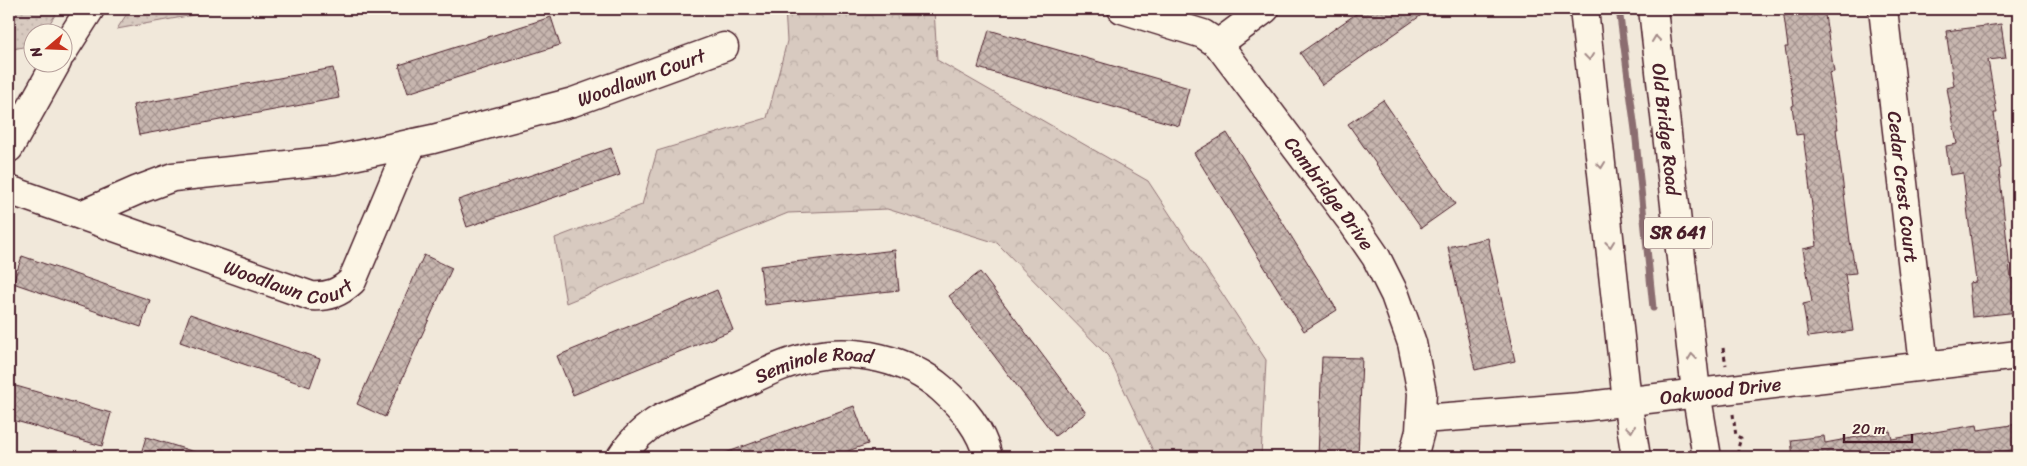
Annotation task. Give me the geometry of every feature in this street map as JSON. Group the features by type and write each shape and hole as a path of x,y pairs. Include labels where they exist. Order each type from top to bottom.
{"street":[{"path":"72,37 90,9"},
{"name":"Cambridge Drive","path":"1122,9 1203,34 1218,44 1352,222 1376,258 1395,295 1412,343 1422,393 1422,420 1413,457"},
{"path":"1218,44 1266,9"},
{"path":"1584,9 1627,401 1636,457"},
{"name":"Old Bridge Road","path":"1653,9 1696,392 1707,457"},
{"name":"Cedar Crest Court","path":"1883,9 1924,365"},
{"name":"Woodlawn Court","path":"81,215 138,190 174,177 334,160 413,144 573,102 724,47"},
{"path":"9,148 51,72"},
{"name":"Woodlawn Court","path":"9,190 311,296 325,297 341,291 352,281 398,172 413,144"},
{"name":"Seminole Road","path":"621,457 633,440 650,424 662,418 789,363 812,357 840,354 869,356 891,362 918,373 938,385 959,404 977,427 988,457"},
{"name":"Oakwood Drive","path":"1422,420 1580,407 2018,355"}],"path":[{"path":"1736,436 1741,438 1738,457"}],"green space":[{"path":"9,9 59,9 51,22 22,22 22,47 9,50"},
{"path":"130,9 226,9 117,29"},
{"path":"785,9 934,9 937,60 1148,181 1266,360 1261,457 1156,457 1108,356 997,243 887,209 788,213 566,303 555,238 642,205 657,151 767,118 787,41"}],"building":[{"path":"1363,9 1430,9 1322,85 1300,53"},
{"path":"1783,9 1824,9 1834,72 1829,73 1838,129 1836,129 1850,241 1856,273 1845,274 1853,331 1808,337 1803,304 1812,302 1803,249 1817,246 1803,134 1796,135 1792,106 1794,105 1785,47 1788,47"},
{"path":"551,17 560,45 408,93 399,65"},
{"path":"2001,24 2006,58 1988,60 1997,113 1994,113 2011,279 2018,278 2018,312 1972,317 1969,283 1976,282 1963,173 1950,175 1946,146 1957,144 1947,88 1954,86 1946,31"},
{"path":"989,30 1189,88 1179,126 978,68"},
{"path":"333,68 339,98 139,135 133,105"},
{"path":"1383,100 1455,204 1421,228 1348,124"},
{"path":"1227,133 1337,310 1304,331 1194,153"},
{"path":"611,148 620,175 467,227 458,200"},
{"path":"1488,238 1515,361 1475,370 1448,247"},
{"path":"895,250 899,290 765,305 760,266"},
{"path":"424,255 452,268 385,417 357,404"},
{"path":"22,256 150,300 141,327 13,283"},
{"path":"980,272 1086,413 1055,436 949,296"},
{"path":"717,290 733,330 573,395 557,356"},
{"path":"190,314 320,359 310,387 180,342"},
{"path":"1322,357 1362,358 1358,457 1318,457"},
{"path":"9,384 111,413 102,446 9,419"},
{"path":"854,406 868,444 831,457 720,457 720,455"},
{"path":"2018,424 2018,449 1968,457 1793,457 1791,440 1824,436 1825,443 1890,431 1892,439 1977,425 1978,430"},
{"path":"146,437 198,453 198,457 140,457"}],"waterway":[{"path":"1619,9 1635,130 1653,308"}]}
